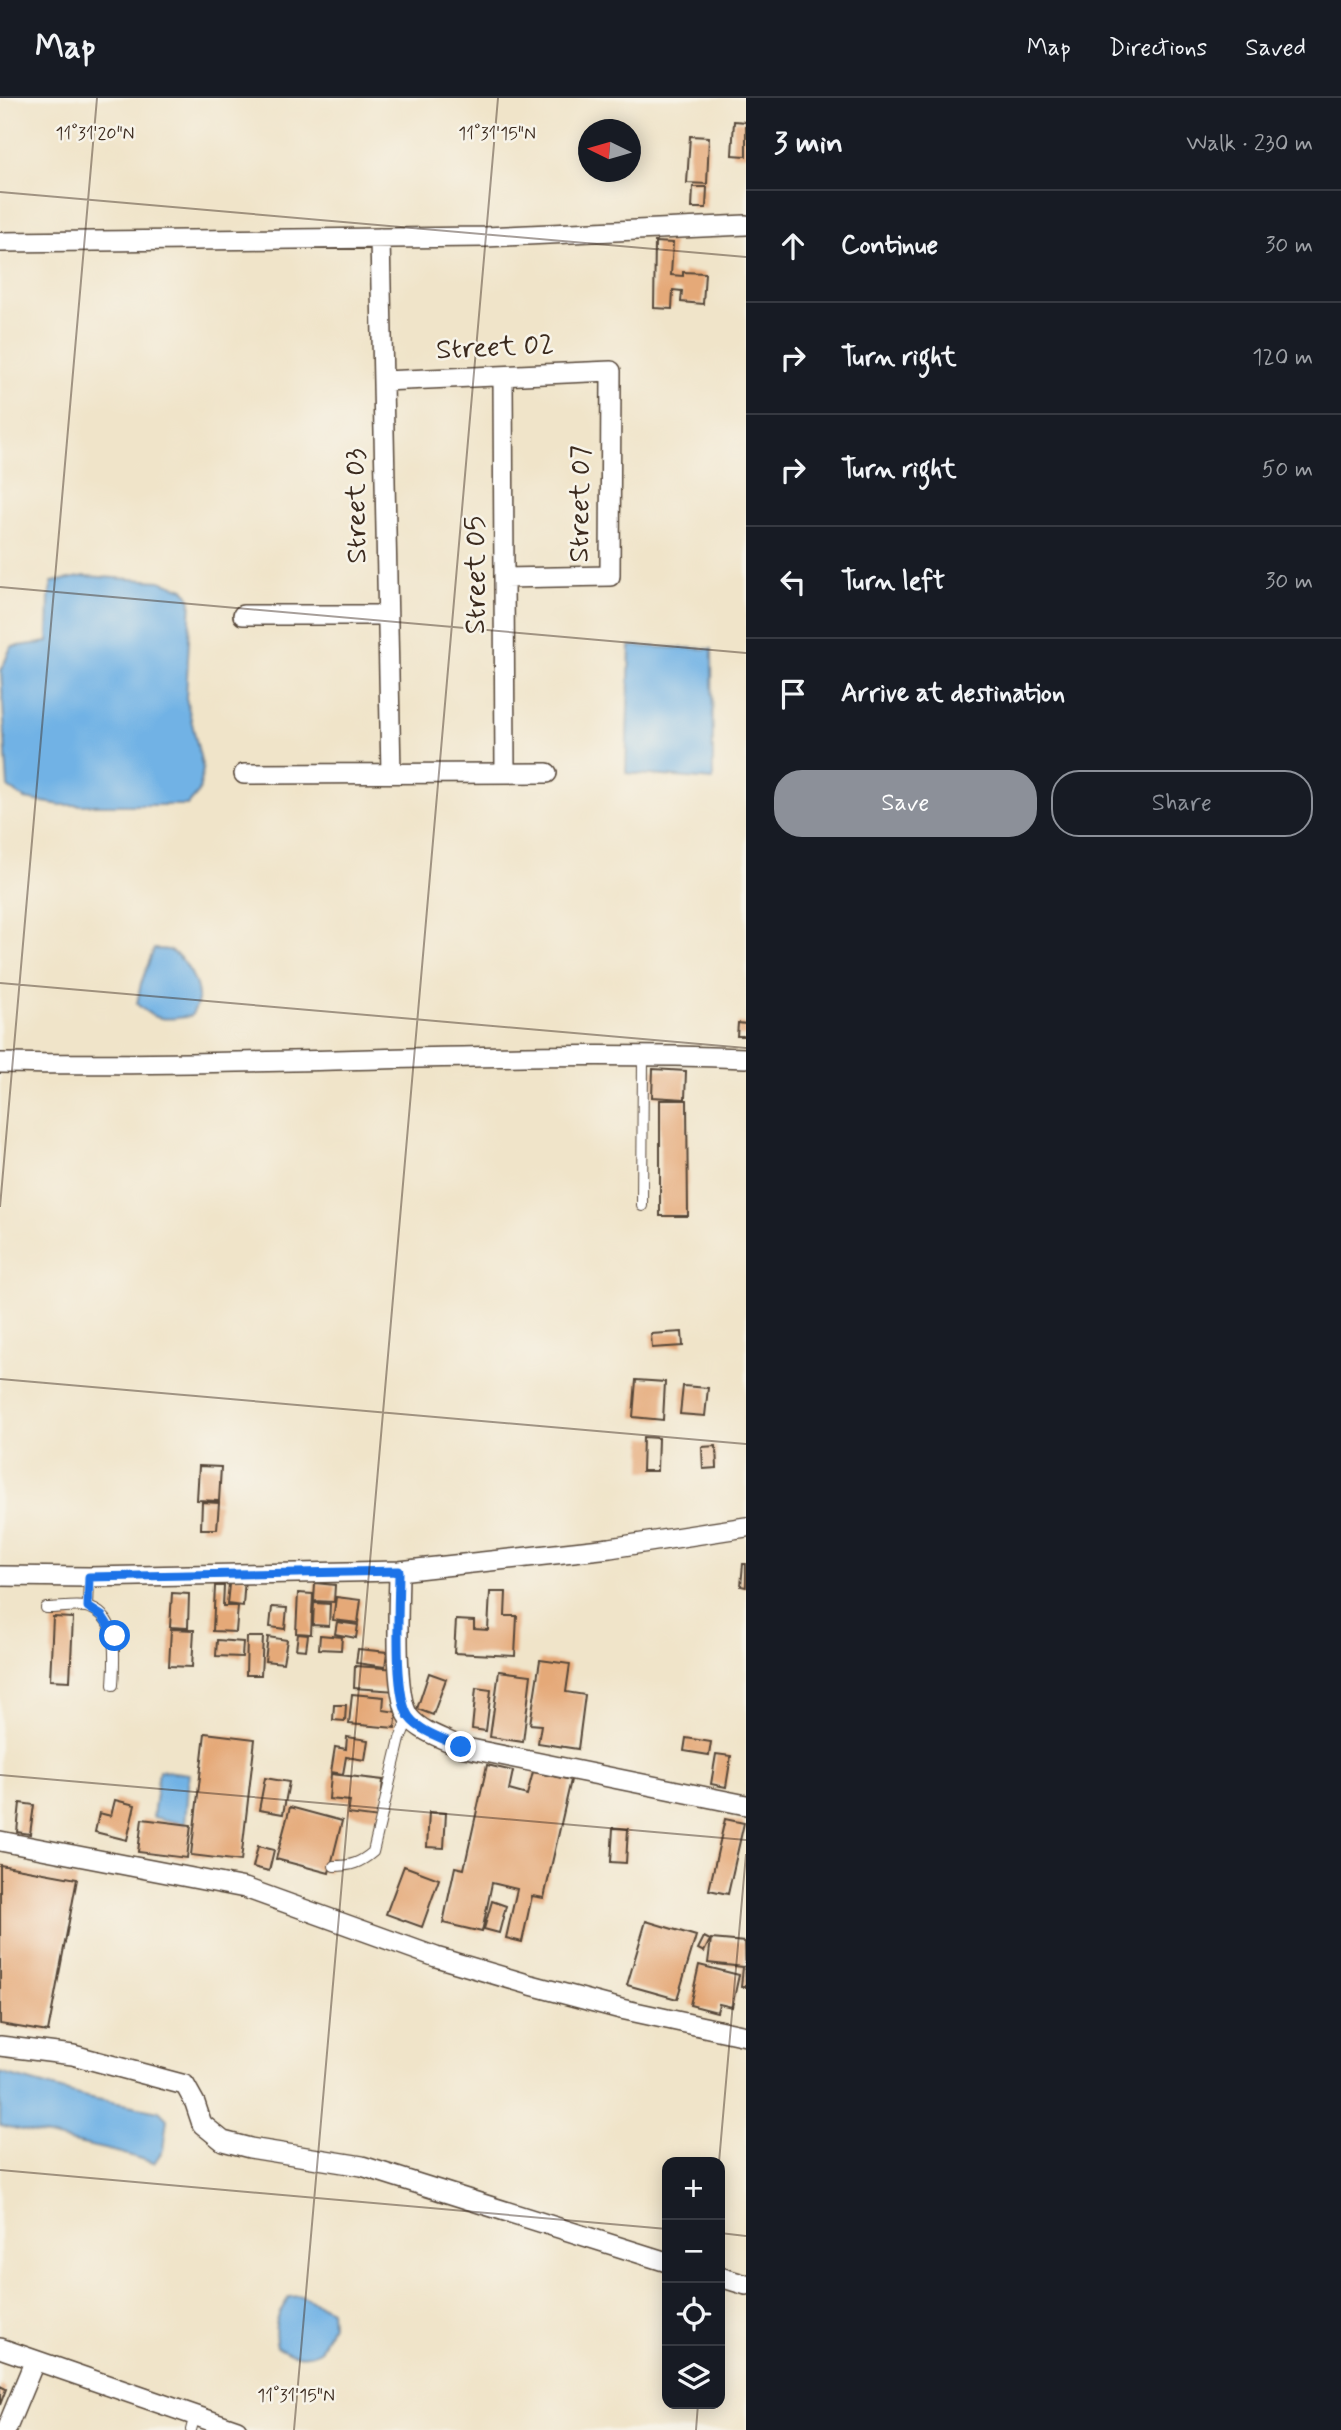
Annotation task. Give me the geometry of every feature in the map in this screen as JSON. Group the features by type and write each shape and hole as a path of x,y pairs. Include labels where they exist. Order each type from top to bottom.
{"street":[{"path":"0,242 556,234 746,225"},
{"name":"Street 03","path":"380,238 391,773"},
{"name":"Street 02","path":"383,381 611,371"},
{"name":"Street 07","path":"504,578 610,576 611,371"},
{"name":"Street 05","path":"503,376 505,773"},
{"path":"243,615 387,615"},
{"path":"244,774 547,773"},
{"path":"0,1063 90,1065 541,1056 746,1058"},
{"path":"0,1576 89,1577 399,1571 610,1548 746,1527"},
{"path":"399,1571 400,1692 409,1717 429,1732 461,1747 746,1805"},
{"path":"0,1841 245,1888 436,1957 531,1986 746,2036"},
{"path":"0,2046 73,2055 185,2085 202,2124 223,2141 250,2148 362,2166 662,2260"},
{"path":"725,2279 746,2285"},
{"path":"0,2348 193,2423 237,2430"},
{"path":"6,2430 35,2360"}],"lane":[{"path":"642,1206 643,1056"},
{"path":"88,1607 89,1577"},
{"path":"46,1608 88,1607 102,1616 115,1636 113,1685"},
{"path":"334,1866 348,1866 362,1861 373,1852 400,1739 409,1717"}],"water":[{"path":"85,576 160,581 184,589 191,600 186,698 203,769 199,792 188,805 61,805 25,799 8,787 1,671 11,647 48,642 52,582"},
{"path":"630,646 712,649 713,780 626,773"},
{"path":"154,949 165,949 177,955 190,973 198,994 191,1016 156,1017 137,1004 141,983"},
{"path":"159,1770 189,1774 185,1824 153,1817"},
{"path":"0,2073 86,2097 159,2111 167,2119 163,2150 154,2163 0,2125"},
{"path":"301,2296 331,2310 332,2324 320,2351 303,2356 277,2346 275,2332 279,2315 289,2297"}],"building":[{"path":"734,121 746,122 746,156 732,155"},
{"path":"690,136 709,137 707,184 687,183"},
{"path":"693,187 707,187 706,208 692,208"},
{"path":"655,242 673,243 671,275 683,276 683,272 705,273 703,304 681,302 682,291 673,290 672,309 654,308"},
{"path":"738,1023 746,1024 746,1036 737,1036"},
{"path":"653,1069 686,1071 685,1099 652,1097"},
{"path":"660,1100 687,1100 688,1216 660,1216"},
{"path":"682,1332 683,1346 652,1348 651,1334"},
{"path":"636,1380 665,1382 663,1420 633,1417"},
{"path":"683,1386 708,1388 705,1416 680,1414"},
{"path":"643,1437 658,1438 657,1471 642,1471"},
{"path":"716,1446 717,1468 703,1469 702,1447"},
{"path":"199,1466 221,1467 219,1501 197,1500"},
{"path":"202,1502 219,1503 217,1529 201,1529"},
{"path":"743,1564 746,1564 746,1587 741,1586"},
{"path":"230,1575 245,1577 243,1606 227,1604"},
{"path":"315,1583 335,1585 334,1602 314,1601"},
{"path":"215,1586 224,1586 223,1606 238,1606 236,1632 213,1631"},
{"path":"490,1592 506,1592 505,1616 517,1616 515,1656 454,1653 456,1620 474,1621 474,1629 488,1630"},
{"path":"172,1593 189,1594 188,1628 170,1627"},
{"path":"298,1593 313,1594 311,1634 296,1633"},
{"path":"336,1597 361,1600 358,1623 333,1620"},
{"path":"314,1603 330,1604 329,1626 313,1625"},
{"path":"272,1607 287,1608 285,1629 270,1627"},
{"path":"53,1617 73,1618 70,1681 50,1680"},
{"path":"337,1622 358,1625 356,1638 335,1634"},
{"path":"171,1629 194,1630 192,1667 169,1666"},
{"path":"298,1634 308,1635 306,1650 296,1649"},
{"path":"320,1635 342,1637 341,1650 319,1649"},
{"path":"247,1637 263,1637 261,1675 246,1675"},
{"path":"268,1637 287,1640 283,1663 265,1661"},
{"path":"217,1640 243,1642 242,1657 216,1656"},
{"path":"358,1649 387,1652 385,1667 356,1663"},
{"path":"540,1660 570,1664 566,1692 585,1695 578,1749 538,1743 541,1725 530,1724"},
{"path":"355,1666 398,1669 396,1691 354,1688"},
{"path":"499,1671 531,1675 523,1742 490,1737"},
{"path":"429,1673 446,1679 433,1715 417,1709"},
{"path":"476,1688 491,1690 486,1731 472,1729"},
{"path":"352,1694 384,1697 383,1710 397,1712 395,1728 349,1724"},
{"path":"334,1705 346,1705 345,1721 333,1720"},
{"path":"205,1733 255,1739 241,1861 191,1855"},
{"path":"347,1737 368,1740 365,1760 346,1757 343,1774 331,1772 335,1747 346,1749"},
{"path":"686,1738 711,1742 709,1755 684,1751"},
{"path":"716,1754 731,1756 726,1787 711,1784"},
{"path":"487,1765 513,1771 509,1790 527,1795 533,1772 571,1780 544,1898 532,1896 522,1942 506,1938 517,1889 492,1883 482,1932 443,1923 455,1867 464,1869"},
{"path":"331,1774 383,1780 379,1818 348,1814 350,1801 329,1799"},
{"path":"265,1778 289,1782 283,1814 259,1810"},
{"path":"115,1800 135,1805 127,1840 95,1832 99,1813 111,1816"},
{"path":"20,1803 34,1805 30,1834 17,1832"},
{"path":"290,1807 342,1821 329,1873 276,1859"},
{"path":"429,1812 446,1813 444,1848 427,1847"},
{"path":"142,1819 191,1825 187,1858 138,1852"},
{"path":"725,1819 744,1823 728,1894 709,1890"},
{"path":"613,1828 628,1829 626,1863 611,1862"},
{"path":"258,1846 274,1850 269,1871 253,1867"},
{"path":"0,1865 77,1879 48,2032 0,2024"},
{"path":"404,1866 439,1879 422,1927 386,1914"},
{"path":"492,1901 506,1906 499,1933 484,1929"},
{"path":"646,1921 696,1936 677,1999 627,1985"},
{"path":"704,1937 710,1940 704,1952 698,1949"},
{"path":"711,1939 745,1942 746,1987 741,1987 743,1967 708,1963"},
{"path":"699,1965 739,1975 732,2007 719,2004 717,2012 690,2005"},
{"path":"0,2386 6,2389 0,2405"}],"route":[{"path":"115,1636 102,1616 88,1607 89,1577 399,1571 400,1692 409,1717 429,1732 461,1747"}]}
